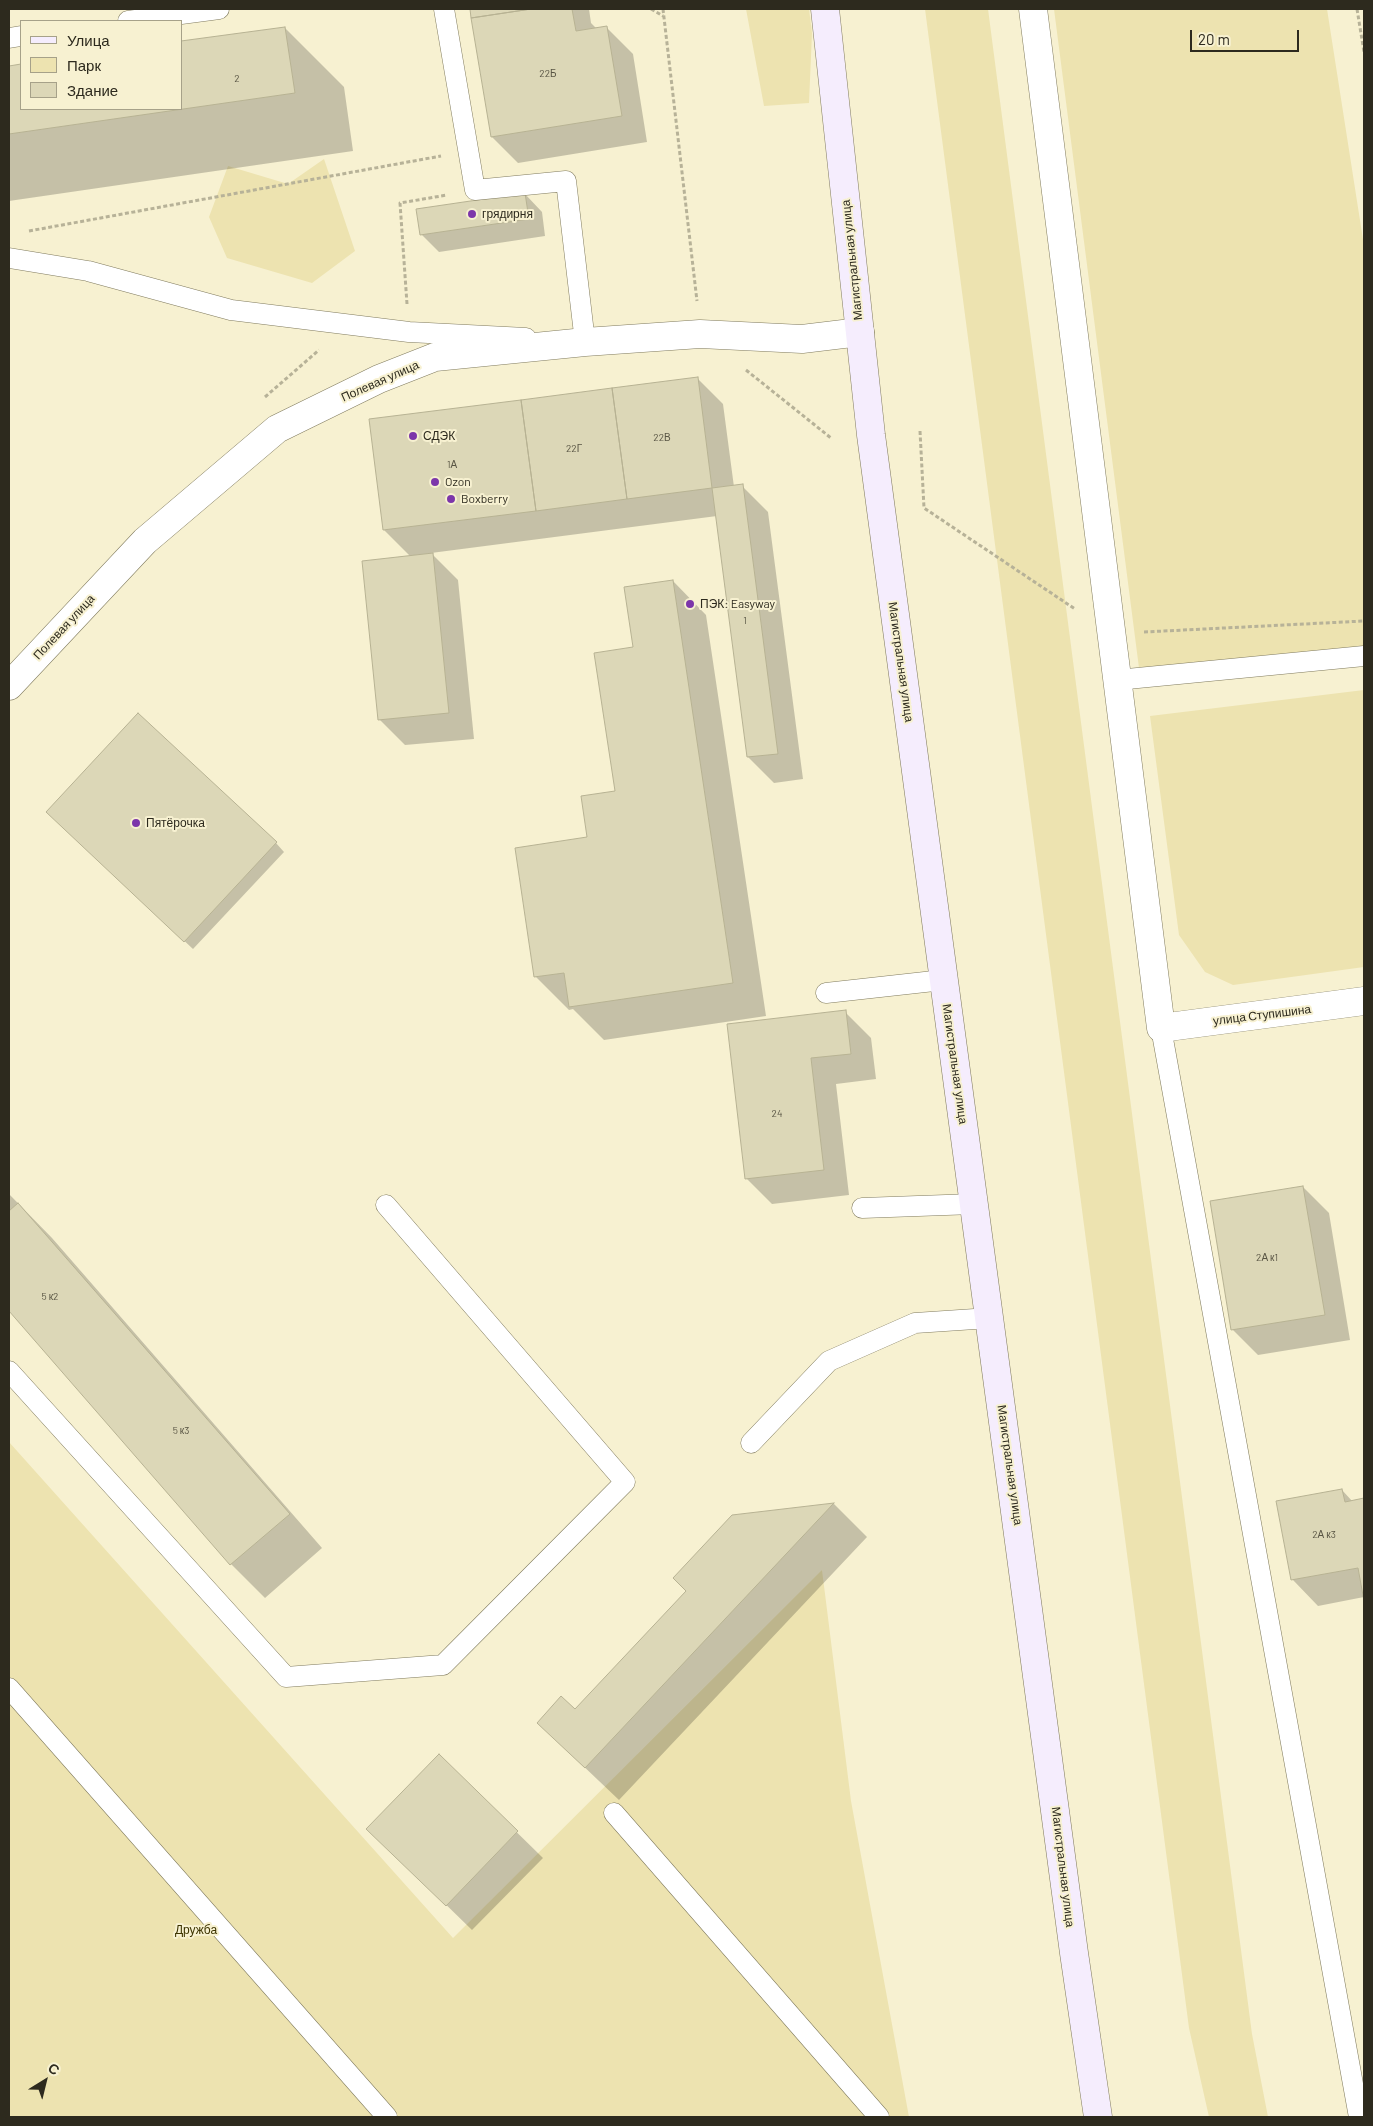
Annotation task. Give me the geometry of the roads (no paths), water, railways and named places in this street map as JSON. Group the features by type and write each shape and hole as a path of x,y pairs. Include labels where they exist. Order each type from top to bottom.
{"main road":[{"name":"Магистральная улица","path":"825,9 871,435 1074,1952 1098,2117"}],"street":[{"path":"1033,9 1160,1028"},
{"name":"Полевая улица","path":"9,686 145,541 277,429 379,379 435,357 585,342 700,334 802,339 860,332"},
{"name":"улица Ступишина","path":"1160,1028 1364,1001"}],"lane":[{"path":"136,20 219,9"},
{"path":"9,258 88,271 231,310 409,332 585,342 566,181 475,190 444,9"},
{"path":"1117,680 1364,656"},
{"path":"826,993 943,980"},
{"path":"1160,1028 1360,2117"},
{"path":"862,1208 974,1204"},
{"path":"9,1371 286,1677 444,1665 625,1482 386,1205"},
{"path":"751,1444 829,1361 915,1323 990,1318"},
{"path":"9,1688 387,2117"},
{"path":"614,1814 879,2117"}],"place":[{"name":"грядирня","path":"472,214"},
{"name":"СДЭК","path":"413,436"},
{"name":"Ozon","path":"435,482"},
{"name":"Boxberry","path":"451,499"},
{"name":"ПЭК: Easyway","path":"690,604"},
{"name":"Пятёрочка","path":"136,823"}],"park label":[{"name":"Дружба","path":"196,1930"}]}
